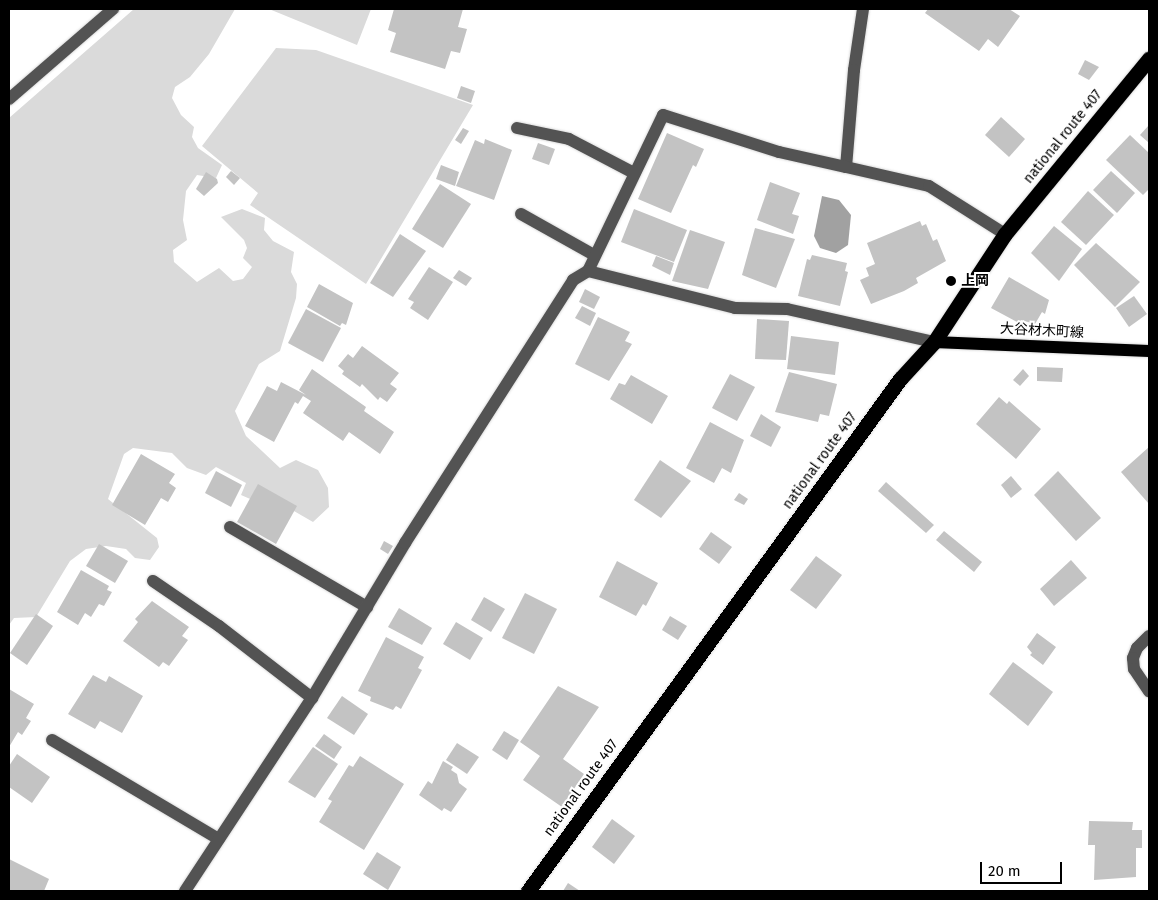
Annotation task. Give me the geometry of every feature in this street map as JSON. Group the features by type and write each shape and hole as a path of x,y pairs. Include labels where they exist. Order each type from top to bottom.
{"highway":[{"name":"national route 407","path":"528,891 900,379 934,342 1005,234 1149,59"}],"main road":[{"name":"大谷材木町線","path":"934,342 1149,351"}],"street":[{"path":"9,99 113,9"},
{"path":"846,167 854,70 863,9"},
{"path":"185,891 312,698 367,606 573,280 588,271 594,255 663,115 779,152 929,186 1005,234"},
{"path":"517,128 569,139 634,173"},
{"path":"521,214 594,255"},
{"path":"588,271 735,308 787,309 934,342"},
{"path":"230,527 367,606"},
{"path":"153,581 219,626 312,698"},
{"path":"1149,636 1137,648 1133,658 1134,669 1149,691"},
{"path":"52,740 219,839"}],"shaded area":[{"path":"134,9 235,9 209,54 190,77 175,87 172,98 181,115 194,127 192,137 198,148 222,165 216,178 197,175 186,191 183,220 187,240 173,250 174,262 197,282 219,268 233,281 243,279 252,267 243,258 247,248 244,240 221,217 242,209 265,218 264,230 273,241 294,252 291,272 297,284 296,298 280,351 259,364 235,411 246,436 280,468 296,460 318,470 328,488 329,507 313,522 287,507 264,505 241,495 246,483 216,467 206,475 187,468 172,453 133,448 124,454 108,499 157,538 159,547 150,560 135,558 126,549 106,546 86,549 70,561 36,617 14,618 9,625 9,118"},
{"path":"269,9 371,9 357,45"},
{"path":"276,48 316,50 473,105 366,284 250,205 258,193 202,146"},
{"path":"822,196 839,200 851,215 848,245 836,253 820,248 814,236"}],"building":[{"path":"394,9 463,9 458,27 467,29 460,53 451,51 445,69 390,52 396,33 388,30"},
{"path":"928,9 1009,9 1020,16 998,47 988,39 979,51 925,13"},
{"path":"1085,60 1099,67 1089,80 1078,74"},
{"path":"461,86 475,91 471,103 457,98"},
{"path":"1001,117 1025,139 1009,157 985,135"},
{"path":"1149,125 1149,143 1140,135"},
{"path":"463,128 469,131 461,144 455,140"},
{"path":"667,133 704,149 696,167 693,165 671,213 638,199"},
{"path":"1130,135 1149,153 1149,189 1143,195 1106,160"},
{"path":"485,139 512,150 494,200 456,186 475,140 484,144"},
{"path":"538,143 555,149 549,165 532,159"},
{"path":"441,165 459,172 455,186 436,179"},
{"path":"231,171 240,178 234,185 226,177"},
{"path":"1111,171 1135,193 1117,213 1093,190"},
{"path":"206,172 217,179 218,183 204,196 196,189"},
{"path":"770,182 800,193 792,214 799,216 793,234 757,220"},
{"path":"440,184 471,204 443,248 412,229"},
{"path":"1088,191 1114,215 1086,245 1061,222"},
{"path":"634,209 687,230 674,262 621,242"},
{"path":"920,221 922,226 926,224 933,241 937,239 946,261 916,278 918,283 904,291 871,304 860,280 869,276 866,268 875,264 867,243"},
{"path":"1054,226 1082,249 1059,281 1031,253"},
{"path":"755,228 795,239 776,288 742,275"},
{"path":"690,230 725,242 708,289 672,281"},
{"path":"400,234 426,251 393,297 370,283"},
{"path":"1096,243 1140,282 1115,307 1074,265"},
{"path":"812,255 847,263 845,271 848,272 840,306 798,296 807,259 810,260"},
{"path":"656,256 674,263 670,275 652,266"},
{"path":"429,267 453,282 428,320 410,308 414,302 408,299"},
{"path":"459,270 472,278 466,286 453,278"},
{"path":"1009,277 1049,300 1045,314 1042,312 1035,324 1021,320 1019,323 991,308"},
{"path":"319,284 353,303 346,325 342,323 340,326 307,307"},
{"path":"585,289 600,297 594,309 579,302"},
{"path":"1134,296 1147,314 1129,327 1116,308"},
{"path":"582,306 596,313 590,326 575,318"},
{"path":"306,309 341,328 323,362 288,343"},
{"path":"598,317 630,332 625,341 632,344 609,381 575,364"},
{"path":"757,319 789,321 786,360 755,359"},
{"path":"791,336 839,342 835,375 787,369"},
{"path":"362,346 399,373 390,384 397,389 387,402 380,397 378,400 362,384 360,387 342,374 344,371 338,366 348,354 353,358"},
{"path":"1037,367 1063,368 1062,382 1037,381"},
{"path":"312,369 366,407 364,411 394,432 380,454 349,432 343,441 303,413 311,401 303,396 298,404 295,402 274,442 245,426 267,386 277,391 281,382 306,395 299,390"},
{"path":"1023,369 1029,376 1020,386 1013,380"},
{"path":"789,372 837,384 829,416 820,414 818,422 775,412"},
{"path":"730,374 755,387 737,421 712,408"},
{"path":"631,375 668,396 652,424 610,399 619,383 625,385"},
{"path":"999,397 1007,404 1009,401 1041,429 1016,459 976,424"},
{"path":"761,414 781,427 771,447 750,436"},
{"path":"710,422 744,440 731,473 722,468 714,483 686,468"},
{"path":"1149,447 1149,504 1121,472"},
{"path":"141,454 175,474 169,483 176,488 168,502 161,498 145,525 112,505"},
{"path":"660,460 691,481 661,518 634,500"},
{"path":"216,471 242,485 231,507 205,493"},
{"path":"1058,471 1101,518 1076,541 1034,495"},
{"path":"1011,476 1022,489 1011,498 1001,485"},
{"path":"886,482 934,525 926,533 878,491"},
{"path":"258,484 297,506 276,544 237,522"},
{"path":"739,493 748,499 744,505 734,500"},
{"path":"944,531 982,562 974,572 936,540"},
{"path":"711,532 732,547 719,564 699,549"},
{"path":"384,541 393,546 388,554 380,549"},
{"path":"99,544 128,561 115,583 86,566"},
{"path":"816,556 842,575 816,609 790,590"},
{"path":"1071,560 1087,578 1054,606 1040,589"},
{"path":"617,561 658,583 646,606 643,604 636,616 599,597"},
{"path":"81,570 109,586 107,590 112,592 104,606 99,604 91,617 85,613 78,625 57,612"},
{"path":"525,593 557,609 534,654 502,638"},
{"path":"484,597 505,609 491,632 471,620"},
{"path":"152,601 189,627 182,636 188,640 169,666 163,662 159,667 123,641 138,622 135,619"},
{"path":"399,608 432,628 422,645 388,627"},
{"path":"36,614 53,626 27,665 10,653"},
{"path":"670,616 687,626 678,640 662,630"},
{"path":"456,622 483,638 470,660 443,644"},
{"path":"1037,633 1056,647 1043,665 1030,655 1032,653 1027,647"},
{"path":"386,637 424,657 418,668 422,670 401,709 396,706 393,710 370,701 371,697 358,691"},
{"path":"1013,662 1053,692 1028,726 989,694"},
{"path":"93,675 106,682 109,676 143,696 122,733 100,721 95,729 68,714"},
{"path":"558,686 599,707 563,759 584,774 562,807 523,780 540,756 520,742"},
{"path":"9,689 34,704 26,718 31,721 22,735 18,732 9,747"},
{"path":"342,696 368,714 354,735 327,718"},
{"path":"504,731 519,740 507,760 492,750"},
{"path":"324,734 342,747 334,759 315,746"},
{"path":"457,743 479,757 467,774 446,760"},
{"path":"313,747 338,764 315,798 288,782"},
{"path":"17,754 50,777 32,803 9,787 9,766"},
{"path":"360,756 404,784 364,850 319,822 332,801 328,799 349,765 353,767"},
{"path":"443,761 453,767 451,770 457,774 459,783 467,789 451,812 444,808 442,811 419,795 428,781 432,784"},
{"path":"612,819 635,836 614,864 592,847"},
{"path":"1089,821 1133,822 1132,830 1142,830 1142,848 1136,848 1136,877 1094,880 1095,845 1088,845"},
{"path":"377,852 401,867 388,890 363,874"},
{"path":"9,859 49,879 44,891 9,891"},
{"path":"568,883 580,891 563,891"}],"place":[{"name":"上岡","path":"951,281"}]}
